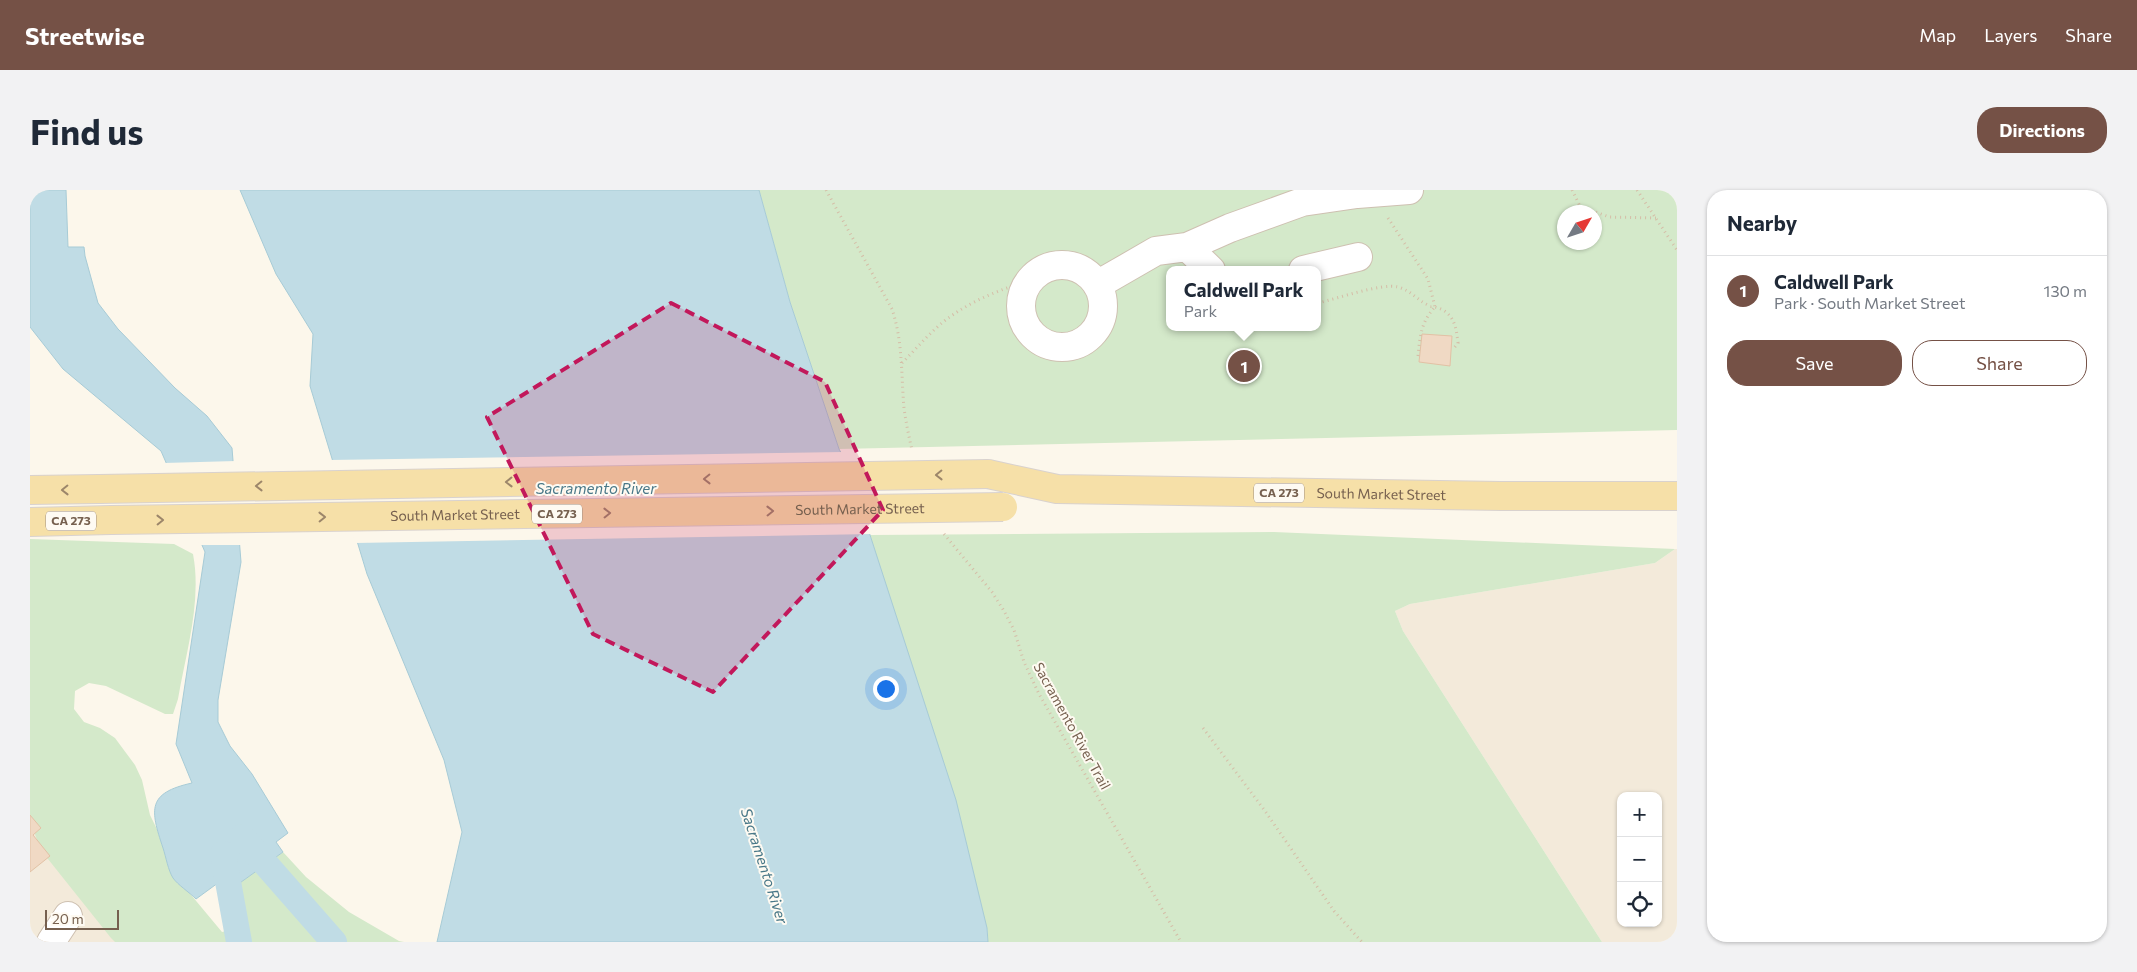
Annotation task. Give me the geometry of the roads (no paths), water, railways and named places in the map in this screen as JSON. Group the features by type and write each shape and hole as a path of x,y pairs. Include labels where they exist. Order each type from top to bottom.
{"main road":[{"name":"South Market Street","path":"30,490 988,474 1057,489 1501,496 1677,496"},
{"name":"South Market Street","path":"30,522 1003,507 1057,489"}],"street":[{"path":"1097,285 1156,250 1187,247 1230,228 1302,202 1357,194 1409,190"},
{"path":"1187,247 1207,266"},
{"path":"1320,266 1358,257"},
{"path":"1064,265 1077,268 1089,275 1097,285 1102,298 1102,312 1098,325 1084,339 1078,343 1065,346 1052,346 1039,340 1029,331 1023,318 1021,305 1023,292 1029,281 1039,272 1051,266 1064,265"},
{"path":"51,942 68,916"}],"water":[{"path":"30,190 66,190 68,247 84,247 98,303 118,329 175,388 207,416 232,448 241,562 218,700 218,722 230,746 252,774 288,833 276,842 283,852 230,890 222,880 196,899 171,875 156,823 155,813 156,805 160,798 167,792 192,783 176,744 205,552 161,451 63,369 30,327"},
{"name":"Sacramento River","path":"240,190 759,190 790,302 839,449 847,464 956,800 987,928 988,942 437,942 462,832 444,760 367,574 310,386 313,334 276,274"}],"waterway":[{"path":"242,837 334,942"},
{"path":"223,854 239,942"}],"place":[{"name":"Caldwell Park","path":"1244,366"}]}
